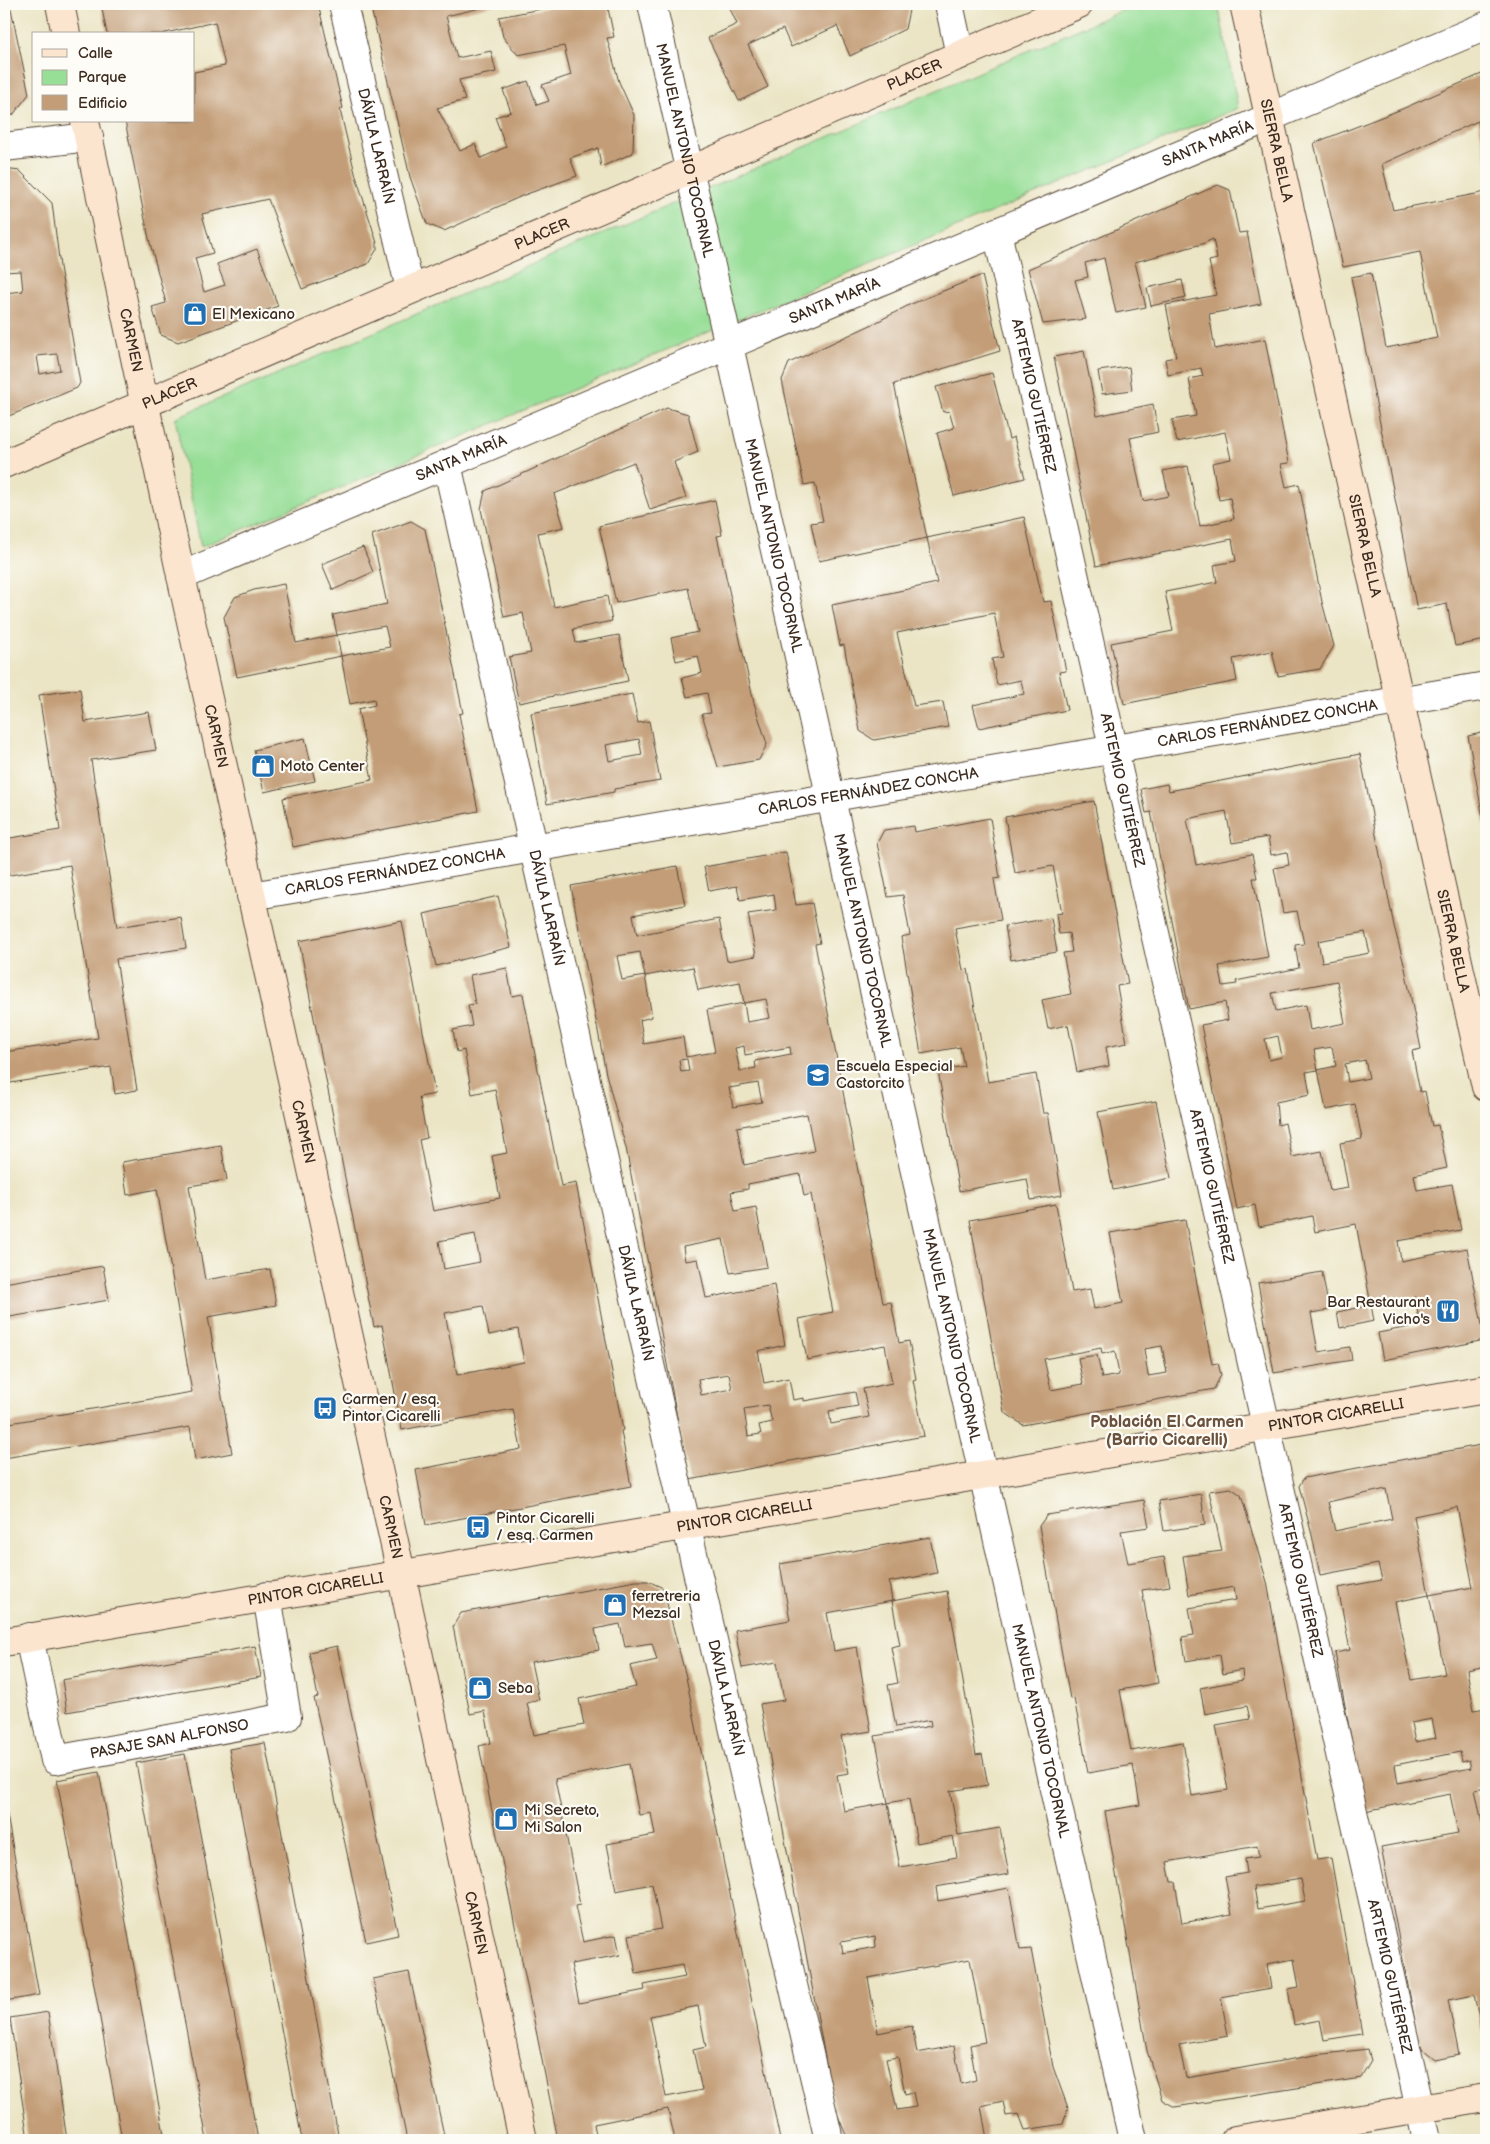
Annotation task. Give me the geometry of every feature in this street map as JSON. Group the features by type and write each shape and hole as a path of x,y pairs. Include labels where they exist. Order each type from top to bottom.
{"main road":[{"path":"60,4 66,32"},
{"name":"PLACER","path":"4,464 145,402 1079,4"},
{"name":"SIERRA BELLA","path":"1244,4 1486,1087"},
{"name":"CARMEN","path":"87,129 181,576 401,1573 523,2140"},
{"name":"PINTOR CICARELLI","path":"16,1639 1486,1389"},
{"path":"1235,2140 1486,2098"}],"street":[{"name":"DÁVILA LARRAÍN","path":"343,4 410,289"},
{"name":"MANUEL ANTONIO TOCORNAL","path":"652,4 1133,2140"},
{"path":"949,4 960,54"},
{"name":"SANTA MARÍA","path":"181,576 1486,26"},
{"path":"4,147 87,129"},
{"name":"ARTEMIO GUTIÉRREZ","path":"997,232 1427,2140"},
{"name":"DÁVILA LARRAÍN","path":"447,464 687,1524 829,2140"},
{"name":"CARLOS FERNÁNDEZ CONCHA","path":"251,896 1486,686"},
{"name":"PASAJE SAN ALFONSO","path":"16,1639 55,1760 287,1717 266,1596"}],"green space":[{"path":"1137,4 1218,4 1238,108 201,547 175,418"}],"building":[{"path":"4,4 10,4 29,94 13,115 4,116"},
{"path":"101,4 318,4 343,108 340,110 355,173 377,243 377,249 368,264 302,289 268,199 202,214 213,253 195,258 204,292 225,285 217,264 257,249 278,306 178,342 161,335 152,307 166,303 149,239 125,122 195,122 195,72 225,66 215,22 170,32 107,32"},
{"path":"370,4 498,4 446,16 457,58 491,51 496,72 459,80 465,100 437,108 460,151 475,144 481,158 506,147 495,117 511,112 503,90 528,81 537,105 549,101 542,85 571,75 564,46 518,55 503,37 499,17 546,8 545,4 607,4 614,37 607,38 619,82 634,115 633,153 601,167 598,148 570,158 577,176 524,195 444,231 427,224 410,177"},
{"path":"728,4 908,4 909,10 905,29 850,56 837,26 791,47 783,29 748,45 768,87 739,101 708,38 737,24"},
{"path":"1486,72 1486,159 1478,121 1382,164 1393,210 1486,192 1486,425 1484,426 1486,436 1486,640 1455,646 1447,604 1417,610 1351,277 1371,273 1386,348 1437,338 1420,252 1343,267 1314,143 1402,109"},
{"path":"4,169 20,171 52,203 60,267 80,383 77,388 4,418 4,293 23,291 21,271 4,272","holes":["57,354 60,370 40,374 37,356"]},
{"path":"1218,185 1230,190 1239,233 1247,232 1261,304 1209,314 1215,349 1265,339 1289,463 1281,464 1286,487 1299,484 1322,602 1334,646 1320,669 1278,676 1272,651 1233,659 1237,681 1124,704 1111,643 1173,631 1165,592 1217,582 1214,565 1236,561 1232,539 1096,566 1054,357 1084,351 1097,416 1153,404 1158,432 1130,438 1143,501 1169,496 1163,471 1188,466 1200,526 1234,519 1230,498 1219,500 1212,463 1231,459 1225,432 1177,442 1172,420 1196,416 1189,379 1203,376 1201,368 1168,375 1165,359 1176,357 1166,305 1216,295 1209,261 1217,259 1213,239 1202,244 1135,262 1146,307 1116,313 1104,258 1085,263 1088,277 1075,280 1086,319 1043,324 1028,269"},
{"path":"982,275 1000,351 894,384 927,538 819,561 811,523 823,521 815,483 804,485 782,380 789,363 909,305"},
{"path":"1182,280 1186,298 1151,306 1147,288"},
{"path":"1129,367 1132,390 1102,394 1098,371"},
{"path":"992,373 1009,439 1014,437 1025,478 954,496 937,433 954,428 949,411 943,412 936,387"},
{"path":"667,408 688,414 698,452 674,462 686,498 650,510 634,462 554,494 564,527 538,533 554,607 607,596 612,621 573,629 576,643 619,635 628,681 519,703 509,657 531,653 523,613 504,617 481,509 485,491"},
{"path":"715,500 722,535 717,536 754,703 767,744 759,760 718,767 702,714 711,713 707,693 687,697 682,678 702,673 698,656 676,661 671,638 698,632 688,588 616,603 599,526"},
{"path":"1024,517 1043,602 1051,601 1066,671 1059,672 1067,710 979,728 973,705 1024,694 1021,680 997,685 992,659 1003,657 994,613 897,633 914,706 943,702 948,727 874,740 860,731 844,645 840,646 832,605 937,583 927,538"},
{"path":"411,521 425,529 463,713 459,714 478,811 293,847 283,798 372,780 358,709 375,705 374,699 350,704 341,656 390,647 385,626 337,635 333,615 387,604 372,535"},
{"path":"363,547 373,572 333,590 322,564"},
{"path":"284,584 296,643 337,635 341,656 237,677 224,617 235,597 254,590"},
{"path":"80,689 85,722 149,712 156,750 91,760 117,927 181,917 186,948 116,959 137,1090 115,1094 111,1067 4,1084 4,1052 98,1038 70,865 4,876 4,839 60,830 39,695"},
{"path":"632,694 638,723 649,721 660,781 614,789 614,792 547,804 531,713","holes":["639,739 642,755 609,761 606,745"]},
{"path":"1486,732 1486,829 1485,829 1468,736"},
{"path":"305,738 315,781 264,792 254,750"},
{"path":"1360,754 1394,926 1405,968 1421,1049 1412,1051 1420,1092 1425,1091 1432,1126 1438,1125 1447,1168 1414,1175 1417,1190 1452,1184 1461,1230 1398,1241 1401,1261 1467,1248 1485,1340 1383,1360 1378,1333 1420,1325 1415,1297 1371,1305 1356,1224 1315,1232 1312,1216 1259,1227 1255,1205 1237,1209 1201,1025 1228,1020 1225,1002 1189,1009 1151,812 1146,813 1141,789 1167,784 1169,791","holes":["1226,811 1232,843 1268,837 1271,855 1287,852 1289,865 1274,868 1283,913 1297,911 1304,944 1295,945 1299,968 1236,981 1237,984 1223,986 1219,966 1268,957 1253,878 1257,878 1252,854 1196,865 1187,819","1365,932 1370,953 1322,962 1318,941","1337,981 1345,1023 1310,1030 1306,1005 1276,1011 1272,993","1278,1036 1282,1057 1269,1060 1265,1039","1332,1047 1336,1066 1318,1070 1314,1050","1365,1060 1369,1078 1348,1082 1345,1064","1318,1070 1326,1110 1355,1104 1362,1139 1340,1143 1348,1188 1330,1191 1322,1151 1292,1157 1285,1123 1278,1125 1276,1102 1310,1095 1306,1072"]},
{"path":"1094,801 1128,984 1117,986 1127,1043 1106,1047 1109,1066 1077,1072 1068,1025 1048,1029 1042,1000 1071,994 1063,953 1072,952 1069,933 1059,934 1056,914 1062,913 1053,866 1015,873 1005,817"},
{"path":"990,818 1000,878 994,879 1001,920 955,928 963,970 968,969 988,1082 1036,1074 1043,1113 1048,1113 1062,1195 1031,1200 1027,1179 959,1191 938,1071 964,1066 960,1047 921,1054 901,937 910,935 903,895 888,897 877,843 884,830 914,826 915,832"},
{"path":"786,852 796,905 812,903 820,943 815,944 883,1303 891,1302 899,1343 909,1341 916,1379 913,1380 924,1436 689,1480 626,1148 606,1074 571,886 677,866 685,905 633,915 637,935 719,919 727,961 756,956 748,914 776,910 774,894 740,900 737,886 709,891 704,867","holes":["640,952 645,976 622,980 617,956","693,967 698,990 740,982 744,1003 707,1010 715,1052 686,1057 683,1037 644,1044 640,1020 652,1017 645,976","766,999 770,1018 747,1022 744,1003","744,1046 745,1055 790,1047 791,1054 755,1061 756,1068 740,1071 735,1048","687,1059 689,1071 681,1072 679,1060","758,1083 762,1102 733,1107 729,1088","807,1114 814,1151 744,1165 737,1127","800,1174 804,1196 811,1194 833,1312 799,1319 807,1360 885,1345 892,1383 863,1389 869,1417 831,1424 829,1411 858,1406 855,1392 804,1401 804,1398 793,1400 789,1378 764,1383 758,1351 785,1345 774,1285 706,1298 698,1259 685,1261 683,1247 723,1239 730,1273 767,1267 756,1207 735,1211 731,1192 748,1189 748,1184","729,1374 732,1389 701,1395 698,1379","768,1405 772,1422 759,1425 761,1434 748,1436 744,1409"]},
{"path":"498,896 511,947 436,966 424,914"},
{"path":"1051,918 1057,952 1011,960 1005,926"},
{"path":"402,921 435,1094 419,1097 427,1138 419,1140 433,1211 500,1198 492,1156 507,1153 495,1089 472,1094 464,1050 457,1052 453,1030 472,1026 468,1005 475,1004 470,975 507,968 512,996 523,994 561,1186 576,1183 623,1430 621,1431 631,1486 426,1525 416,1470 521,1449 513,1409 402,1430 382,1325 374,1327 299,941","holes":["475,1234 480,1262 444,1269 439,1241","483,1306 489,1335 518,1329 524,1362 457,1375 445,1313"]},
{"path":"1156,1101 1171,1178 1113,1190 1098,1112"},
{"path":"221,1145 227,1180 189,1186 205,1280 270,1269 276,1305 208,1317 232,1453 195,1460 190,1427 4,1458 4,1424 192,1392 157,1189 127,1195 122,1162"},
{"path":"1056,1204 1072,1292 1090,1289 1094,1309 1123,1303 1110,1233 1185,1220 1212,1364 1218,1363 1221,1375 1214,1389 1023,1425 1004,1412 970,1220","holes":["1162,1346 1167,1373 1148,1376 1144,1349","1101,1348 1102,1354 1115,1351 1119,1375 1102,1378 1097,1355 1078,1358 1083,1384 1051,1390 1044,1359"]},
{"path":"103,1266 109,1300 4,1318 4,1283"},
{"path":"1322,1272 1329,1310 1311,1313 1318,1352 1350,1347 1352,1360 1274,1373 1258,1283"},
{"path":"1371,1305 1374,1321 1340,1328 1337,1312"},
{"path":"1486,1444 1486,1666 1467,1670 1474,1710 1486,1708 1486,1787 1475,1789 1483,1828 1486,1827 1486,2050 1474,1995 1448,2000 1459,2055 1435,2060 1423,2050 1418,2037 1381,1847 1458,1833 1450,1794 1365,1811 1335,1653 1350,1650 1338,1588 1382,1580 1378,1564 1320,1575 1299,1486 1304,1478","holes":["1386,1489 1392,1519 1335,1531 1328,1502","1457,1507 1473,1587 1429,1595 1414,1516","1429,1595 1445,1674 1411,1680 1395,1602","1432,1719 1436,1738 1415,1742 1411,1723","1460,1752 1462,1762 1469,1760 1471,1768 1398,1783 1395,1765"]},
{"path":"1231,1488 1241,1495 1267,1582 1317,1860 1331,1858 1362,2034 1324,2040 1320,2020 1294,2025 1288,1989 1299,1987 1294,1959 1267,1964 1271,1988 1221,1997 1228,2036 1179,2045 1186,2078 1315,2055 1368,2049 1371,2061 1361,2078 1175,2107 1162,2100 1147,2051 1105,1811 1140,1805 1133,1765 1088,1773 1074,1698 1070,1699 1039,1526 1047,1515 1144,1500 1149,1527 1121,1531 1128,1563 1164,1557 1170,1586 1142,1590 1158,1683 1120,1690 1131,1751 1183,1742 1192,1796 1228,1790 1216,1725 1250,1719 1247,1706 1205,1714 1200,1688 1243,1680 1242,1670 1223,1674 1220,1655 1186,1661 1182,1637 1194,1635 1189,1608 1236,1600 1234,1587 1189,1595 1183,1556 1222,1551 1209,1491","holes":["1257,1846 1259,1857 1245,1859 1247,1873 1225,1877 1232,1914 1182,1923 1175,1882 1171,1882 1167,1862","1301,1879 1305,1901 1258,1909 1254,1887"]},
{"path":"1201,1494 1205,1525 1164,1531 1159,1501"},
{"path":"930,1537 937,1573 889,1582 892,1601 947,1591 976,1755 982,1754 988,1785 950,1791 958,1835 1000,1828 1009,1874 936,1887 938,1901 1009,1888 1020,1950 1031,1949 1053,2067 1068,2108 1063,2124 1025,2130 1019,2114 1006,2116 1003,2101 981,2106 987,2139 848,2140 834,2106 760,1704 784,1700 777,1662 742,1668 735,1630 790,1620 780,1564","holes":["892,1601 900,1645 891,1647 898,1683 888,1685 896,1727 930,1720 931,1726 875,1736 888,1803 844,1811 837,1775 849,1773 841,1736 871,1731 857,1647 834,1651 827,1613","909,1799 917,1843 953,1836 957,1857 900,1867 888,1803","875,1936 876,1947 843,1953 841,1942","970,1959 985,2042 970,2045 976,2080 961,2084 954,2046 917,2053 912,2026 878,2033 868,1978","898,2057 905,2094 913,2092 916,2107 897,2110 886,2059"]},
{"path":"636,1581 648,1581 663,1588 686,1677 780,2140 675,2140 668,2109 594,2124 597,2140 558,2140 479,1746 491,1743 485,1711 470,1714 453,1626 461,1613","holes":["620,1624 625,1647 652,1643 657,1660 630,1666 636,1687 579,1699 584,1725 534,1735 527,1703 539,1700 531,1662 599,1650 595,1629","629,1764 639,1815 651,1813 655,1835 607,1844 616,1891 652,1884 661,1929 629,1935 636,1974 682,1965 685,1977 644,1985 645,1990 579,2003 571,1964 620,1955 616,1935 583,1942 575,1906 580,1905 555,1779","698,2006 706,2047 693,2050 702,2090 666,2097 650,2016"]},
{"path":"255,1646 261,1677 67,1712 62,1680"},
{"path":"337,1646 398,1935 366,1942 314,1698 318,1697 309,1652"},
{"path":"265,1743 339,2140 302,2140 229,1749"},
{"path":"185,1754 258,2140 207,2140 136,1763"},
{"path":"99,1772 165,2140 122,2140 57,1780"},
{"path":"4,1798 39,1995 5,2001 4,1991"},
{"path":"409,1972 445,2140 407,2140 373,1979"},
{"path":"48,2012 67,2140 28,2140 10,2018"}],"place":[{"name":"El Mexicano","path":"195,314"},
{"name":"Moto Center","path":"263,766"},
{"name":"Escuela Especial Castorcito","path":"818,1075"},
{"name":"Bar Restaurant Vicho's","path":"1448,1311"},
{"name":"Carmen / esq. Pintor Cicarelli","path":"325,1408"},
{"name":"Pintor Cicarelli / esq. Carmen","path":"478,1527"},
{"name":"ferretreria Mezsal","path":"615,1605"},
{"name":"Seba","path":"480,1688"},
{"name":"Mi Secreto, Mi Salon","path":"506,1819"}],"district":[{"name":"Población El Carmen (Barrio Cicarelli)","path":"1167,1431"}]}
